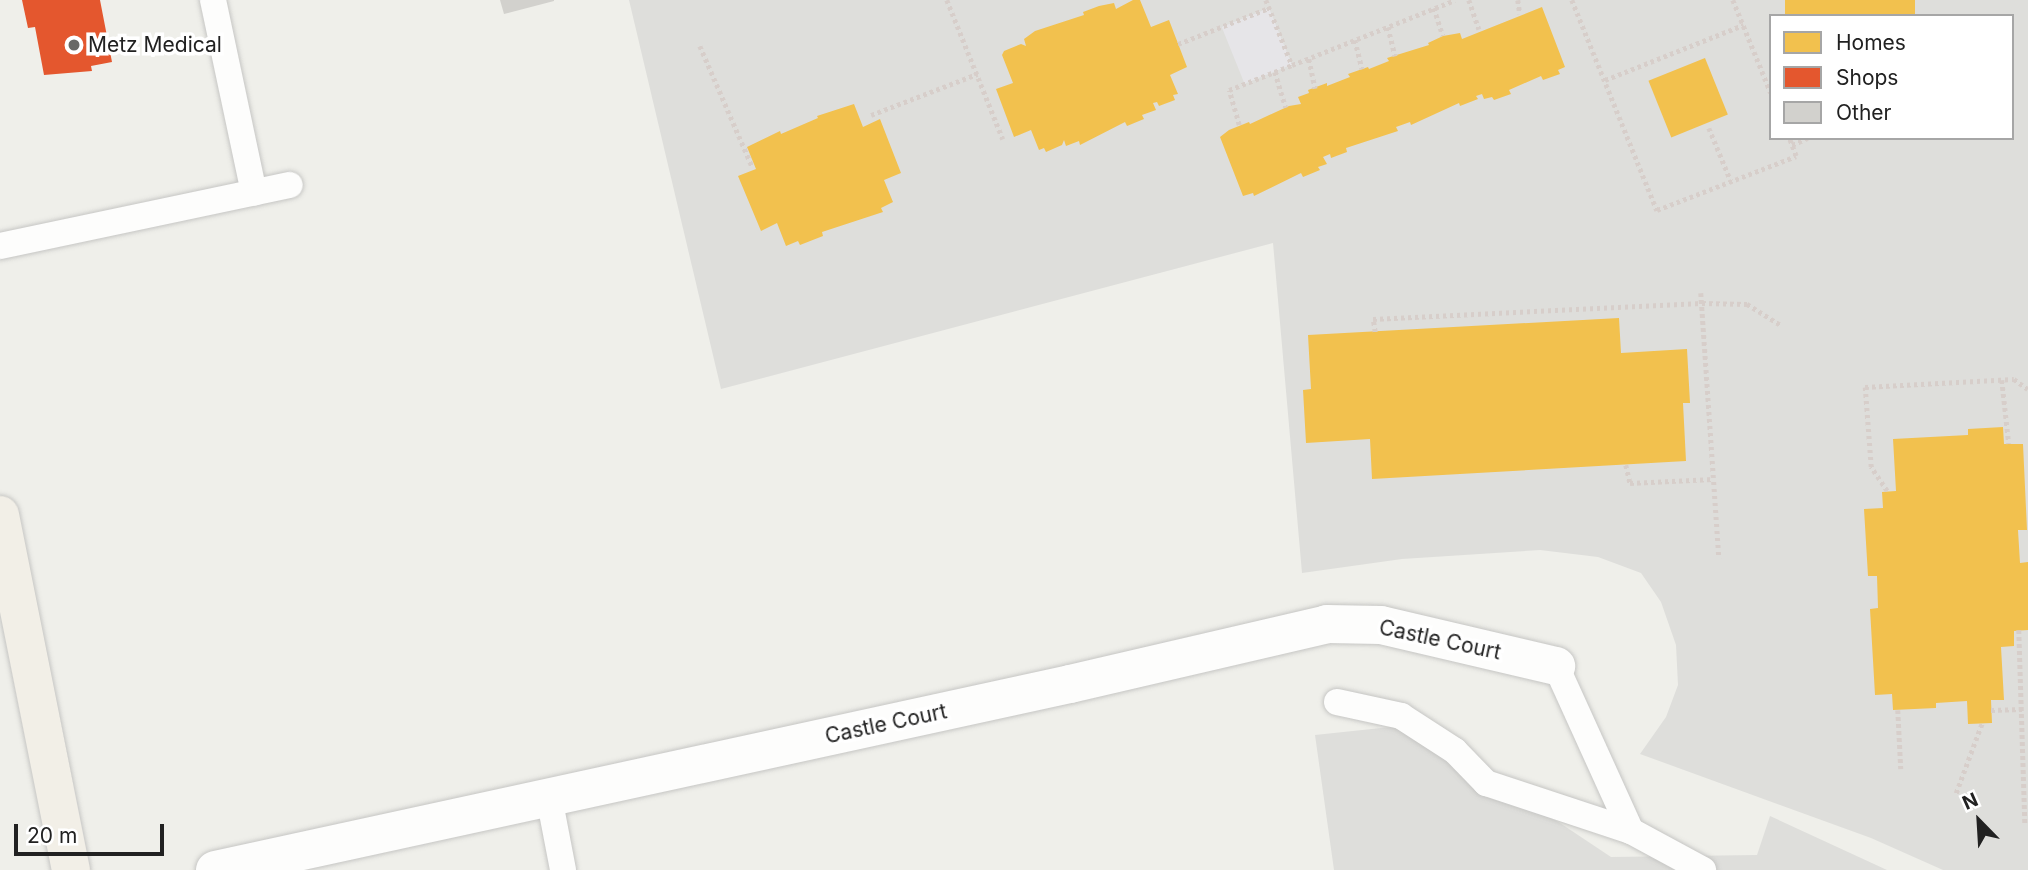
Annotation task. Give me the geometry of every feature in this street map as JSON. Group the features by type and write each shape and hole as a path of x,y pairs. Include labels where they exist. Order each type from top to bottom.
{"main road":[{"path":"0,515 71,870"}],"street":[{"name":"Castle Court","path":"215,870 1044,690 1327,624 1381,625 1556,666"}],"lane":[{"path":"213,0 254,193"},
{"path":"0,246 290,185"},
{"path":"1556,666 1631,831"},
{"path":"1337,702 1401,716 1455,751 1486,783 1631,831 1703,870"},
{"path":"549,797 563,870"}],"path":[{"path":"947,0 1003,139"},
{"path":"1266,0 1292,65"},
{"path":"1239,125 1229,90 1455,0"},
{"path":"1469,0 1479,29"},
{"path":"1518,0 1520,14"},
{"path":"1572,0 1657,210 1796,156 1790,140"},
{"path":"1733,0 1769,88"},
{"path":"1178,44 1269,8"},
{"path":"1434,8 1443,36"},
{"path":"1605,80 1743,25"},
{"path":"1388,27 1395,56"},
{"path":"1355,40 1362,69"},
{"path":"700,46 752,166"},
{"path":"1309,59 1315,88"},
{"path":"1275,72 1286,107"},
{"path":"871,115 977,74"},
{"path":"1709,128 1731,181"},
{"path":"1792,145 1803,140"},
{"path":"1701,293 1719,558"},
{"path":"1375,332 1373,319 1702,303 1746,304 1781,325"},
{"path":"1887,491 1871,467 1865,387 2014,379 2028,389"},
{"path":"2002,380 2009,444"},
{"path":"1626,465 1630,483 1713,479"},
{"path":"2019,631 2025,824"},
{"path":"2021,696 2028,691"},
{"path":"1991,710 2022,709"},
{"path":"1898,710 1901,769"},
{"path":"1956,793 1982,723"}],"shaded area":[{"path":"629,0 2028,0 2028,870 1943,870 1871,838 1640,754 1666,717 1678,685 1676,645 1661,602 1641,573 1598,557 1540,550 1402,559 1302,573 1273,243 721,389"},
{"path":"1269,8 1292,65 1245,84 1222,27"},
{"path":"1400,726 1448,759 1560,823 1611,857 1757,855 1770,816 1887,870 1334,870 1315,735"}],"building: Homes":[{"path":"1133,0 1140,0 1151,27 1169,20 1187,67 1170,75 1178,94 1173,95 1175,100 1159,106 1157,102 1153,103 1156,110 1142,115 1144,119 1127,126 1125,122 1080,145 1079,141 1066,146 1064,140 1062,145 1046,152 1044,148 1039,150 1031,130 1014,137 996,89 1013,83 1002,55 1004,51 1021,44 1026,46 1024,39 1035,31 1084,15 1083,12 1114,3 1116,9"},
{"path":"1785,0 1915,0 1915,14 1785,14"},
{"path":"1542,7 1565,67 1558,70 1560,74 1543,80 1541,76 1509,90 1511,94 1494,100 1492,97 1484,99 1482,94 1476,96 1478,99 1460,106 1459,103 1411,125 1410,122 1396,127 1398,131 1346,148 1347,152 1331,158 1330,154 1323,157 1327,164 1318,167 1320,170 1303,177 1301,173 1254,196 1253,193 1243,196 1220,137 1229,130 1249,122 1250,124 1289,106 1301,104 1298,97 1309,93 1308,90 1350,77 1348,74 1389,61 1387,58 1429,45 1428,43 1443,36 1460,33 1462,39"},
{"path":"1705,58 1728,115 1671,137 1648,81"},
{"path":"854,104 863,127 880,119 901,173 884,180 893,202 881,208 883,212 822,232 823,236 800,245 798,241 786,246 777,223 761,231 738,176 756,169 747,147 780,131 781,134 818,118 817,116"},
{"path":"1619,318 1621,353 1687,349 1690,403 1683,403 1686,461 1372,479 1370,439 1306,443 1303,390 1311,389 1308,335"},
{"path":"2003,427 2004,444 2023,444 2027,530 2018,530 2020,563 2028,562 2028,630 2014,631 2014,646 2001,647 2004,700 1991,700 1992,723 1968,724 1967,701 1936,703 1936,708 1893,710 1892,694 1875,695 1870,609 1878,608 1877,576 1868,576 1864,509 1883,508 1882,492 1896,491 1893,439 1968,435 1968,429"}],"building: Shops":[{"name":"Metz Medical","path":"22,0 100,0 112,62 91,66 92,71 44,75 35,27 28,28"}],"building: Other":[{"path":"500,0 554,0 554,1 504,14"}],"place":[{"name":"Metz Medical","path":"74,45"}]}
